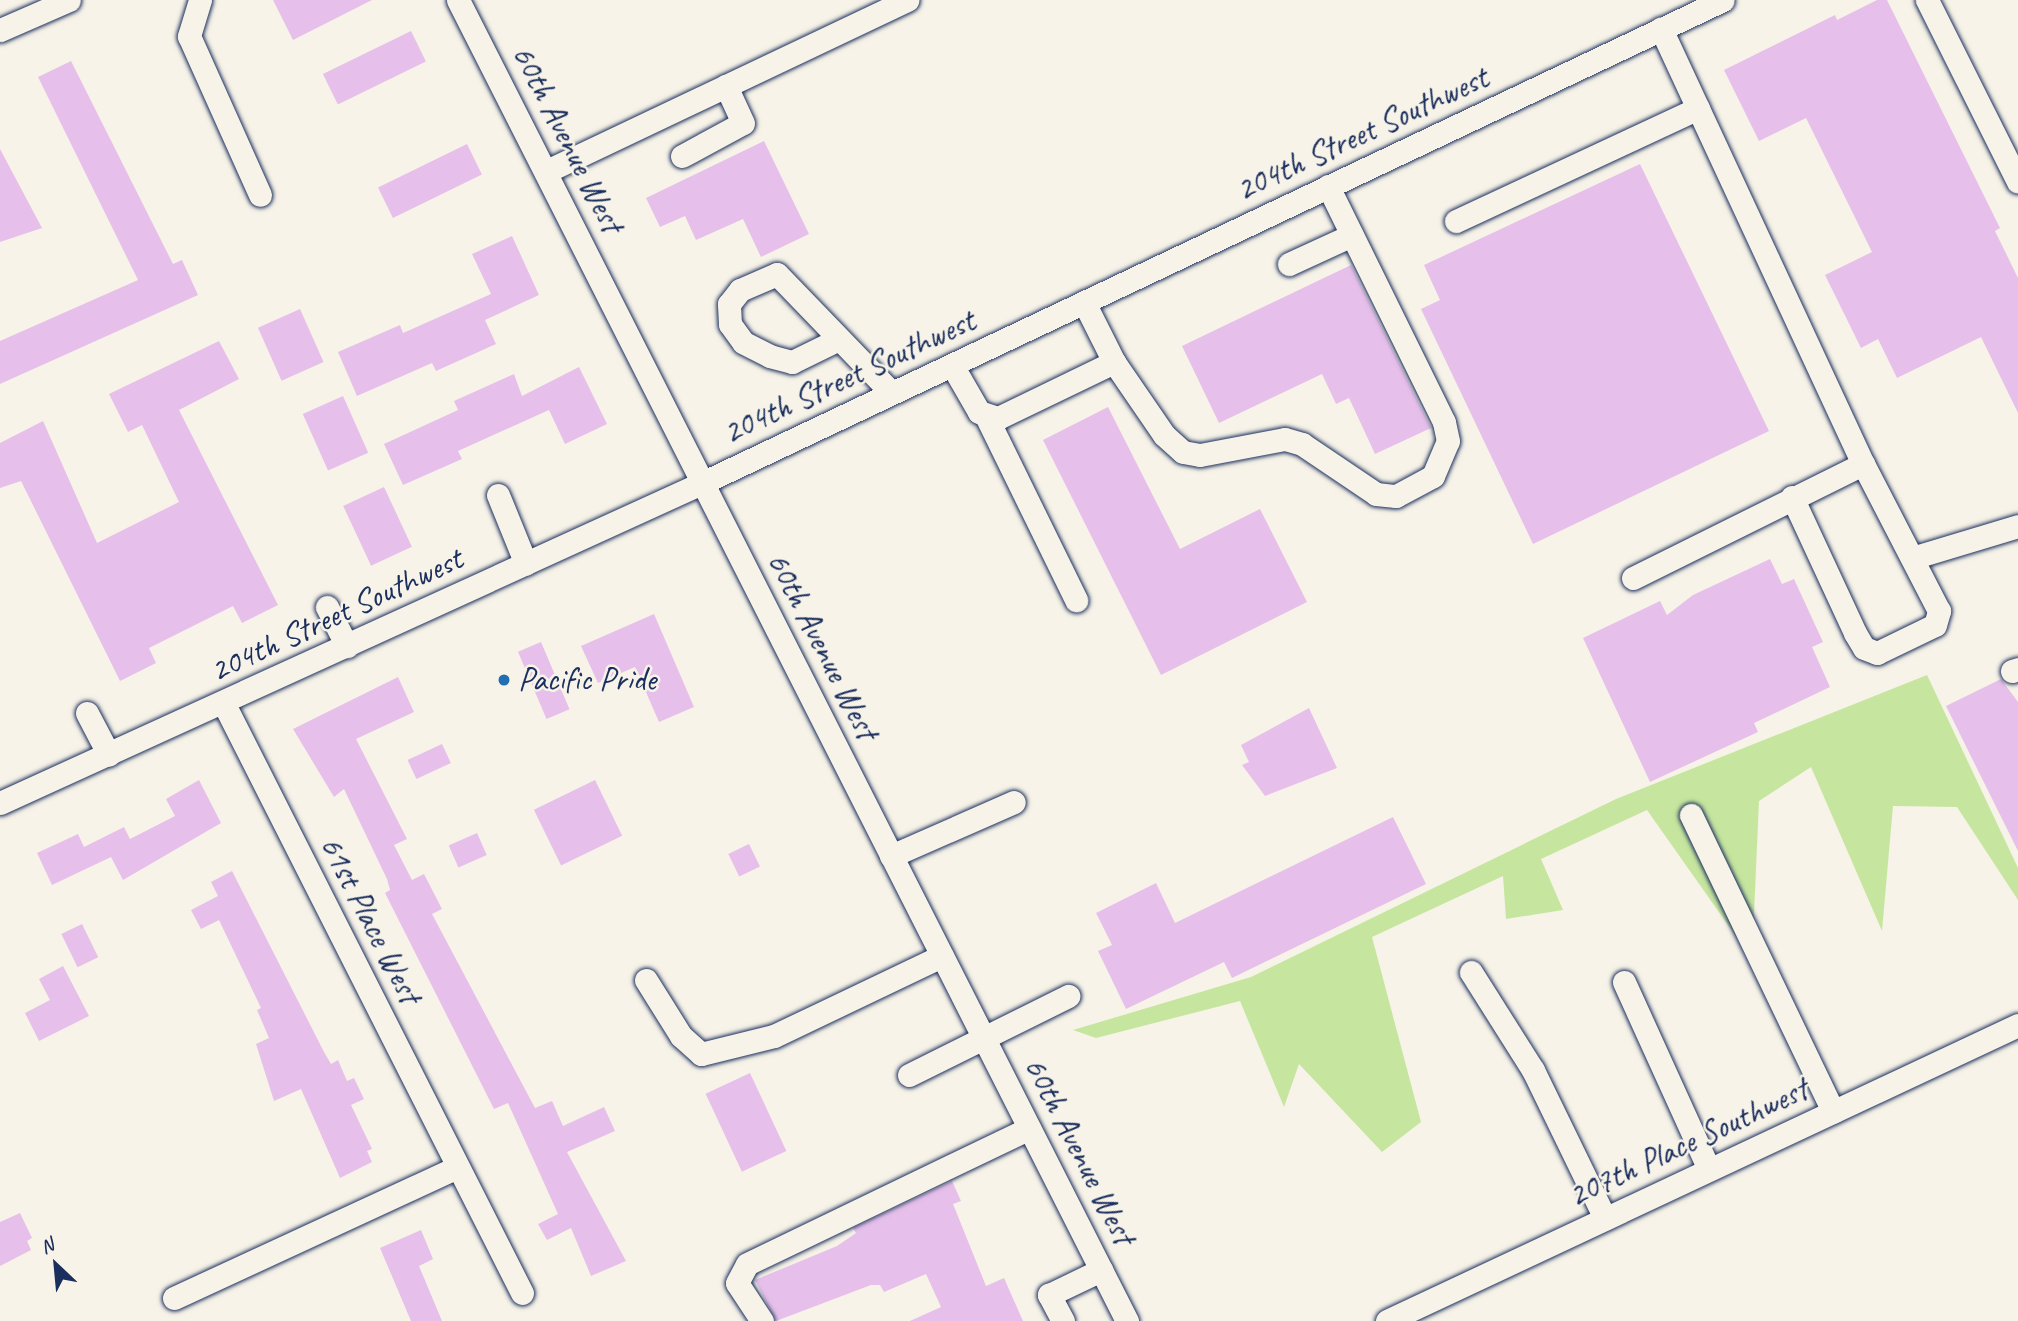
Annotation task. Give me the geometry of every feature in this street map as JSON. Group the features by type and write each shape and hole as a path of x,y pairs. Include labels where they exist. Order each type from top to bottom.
{"street":[{"path":"0,30 69,0"},
{"path":"200,0 189,36 260,195"},
{"name":"60th Avenue West","path":"458,0 547,171 702,483 1127,1321"},
{"path":"547,171 908,0"},
{"name":"204th Street Southwest","path":"0,803 224,704 702,483 1723,0"},
{"path":"1927,0 2018,182"},
{"path":"1661,29 1863,464 1939,611 1935,625 1877,653 1864,648 1792,498"},
{"path":"682,156 743,123 726,86"},
{"path":"1456,221 1698,108"},
{"path":"1084,302 1114,362 1164,435 1183,452 1200,455 1284,439 1302,444 1376,494 1396,496 1416,488 1443,460 1448,441 1444,422 1328,186"},
{"path":"1289,264 1352,235"},
{"path":"837,340 792,362 769,356 743,342 730,324 729,304 740,290 777,274 837,340 892,393"},
{"path":"987,418 998,418 1114,362"},
{"path":"952,365 987,418 1076,600"},
{"path":"1633,578 1863,464"},
{"path":"498,495 526,564"},
{"path":"1912,558 2018,526"},
{"path":"327,607 347,646"},
{"name":"61st Place West","path":"224,704 522,1293"},
{"path":"88,713 109,755"},
{"path":"891,856 1014,802"},
{"path":"1691,815 1833,1112"},
{"path":"646,980 681,1036 701,1054 741,1048 774,1036 942,956"},
{"path":"1471,972 1533,1070 1605,1218"},
{"path":"1624,982 1709,1169"},
{"path":"909,1075 1068,996"},
{"name":"207th Place Southwest","path":"1387,1321 2018,1025"},
{"path":"762,1321 737,1283 747,1264 1029,1128"},
{"path":"174,1298 457,1167"},
{"path":"1063,1321 1049,1295 1101,1270"}],"green space":[{"path":"1927,675 2018,868 2018,900 1957,807 1893,806 1882,931 1811,767 1759,801 1752,959 1647,810 1541,859 1563,910 1506,919 1503,876 1372,937 1421,1122 1382,1152 1299,1064 1284,1107 1240,1001 1096,1038 1073,1030 1251,977 1616,799"}],"building":[{"path":"273,0 372,0 293,40"},
{"path":"1877,0 1887,0 2000,228 1995,231 2018,278 2018,413 1981,337 1897,378 1878,339 1861,348 1825,275 1872,252 1806,118 1759,141 1724,70 1835,15 1837,20"},
{"path":"411,31 426,62 338,105 323,74"},
{"path":"71,61 173,264 182,260 198,295 0,384 0,341 138,280 38,77"},
{"path":"764,141 809,234 761,257 743,219 696,240 685,216 660,227 646,198"},
{"path":"467,144 482,175 393,218 378,187"},
{"path":"0,149 42,228 0,242"},
{"path":"1640,164 1769,431 1533,544 1421,309 1440,300 1424,265"},
{"path":"512,236 539,295 485,320 496,344 436,371 432,363 357,396 338,352 400,325 403,333 491,294 472,254"},
{"path":"1351,265 1431,428 1375,454 1349,398 1336,404 1322,374 1219,423 1182,346"},
{"path":"300,309 324,362 282,381 258,328"},
{"path":"219,341 239,379 179,410 278,605 242,623 233,606 149,648 156,663 120,681 21,481 0,488 0,443 43,421 97,543 179,502 142,425 128,432 109,394"},
{"path":"579,367 607,424 565,444 549,410 458,451 462,459 403,485 384,444 458,410 454,401 514,374 522,396"},
{"path":"343,396 368,453 328,471 303,414"},
{"path":"1108,407 1180,549 1260,509 1307,602 1161,675 1043,440"},
{"path":"384,487 412,547 371,566 343,506"},
{"path":"1770,559 1782,584 1794,579 1823,642 1812,647 1830,687 1754,723 1758,732 1650,782 1583,638 1660,601 1667,615 1693,595"},
{"path":"654,614 694,707 659,722 635,667 598,683 581,646"},
{"path":"541,642 570,709 547,719 518,652"},
{"path":"398,677 414,712 356,739 407,839 394,845 412,880 424,874 442,909 432,914 535,1108 552,1101 563,1126 604,1107 615,1131 567,1152 626,1261 591,1276 571,1228 547,1240 538,1224 558,1214 508,1103 494,1109 385,893 390,890 387,879 344,789 334,797 293,729"},
{"path":"2001,679 2018,702 2018,851 1946,706"},
{"path":"1309,708 1337,768 1265,796 1242,765 1249,762 1241,745"},
{"path":"442,744 451,763 416,779 408,760"},
{"path":"199,780 221,823 123,880 111,857 52,885 37,853 78,834 84,847 124,827 130,839 175,816 166,799"},
{"path":"595,780 622,836 561,866 534,810"},
{"path":"1393,817 1426,884 1232,978 1224,962 1126,1009 1098,951 1112,945 1096,913 1156,883 1175,923"},
{"path":"477,833 487,855 458,868 449,846"},
{"path":"749,844 760,866 739,877 728,854"},
{"path":"232,871 324,1052 331,1064 338,1060 347,1081 354,1078 364,1099 351,1105 372,1149 367,1151 372,1162 340,1178 301,1089 274,1101 256,1044 269,1038 257,1010 261,1008 219,920 201,929 191,910 218,896 211,882"},
{"path":"82,924 98,957 78,967 61,934"},
{"path":"63,966 89,1016 39,1041 25,1013 50,1000 39,979"},
{"path":"750,1073 786,1151 742,1172 706,1094"},
{"path":"952,1181 961,1201 953,1204 986,1286 1004,1278 1023,1321 910,1321 941,1307 926,1274 884,1292 880,1285 871,1285 776,1321 755,1280 837,1246 856,1233 853,1228"},
{"path":"20,1213 32,1238 27,1241 31,1250 0,1266 0,1222"},
{"path":"421,1230 433,1259 419,1266 442,1321 411,1321 380,1248"}],"place":[{"name":"Pacific Pride","path":"504,680"}]}
